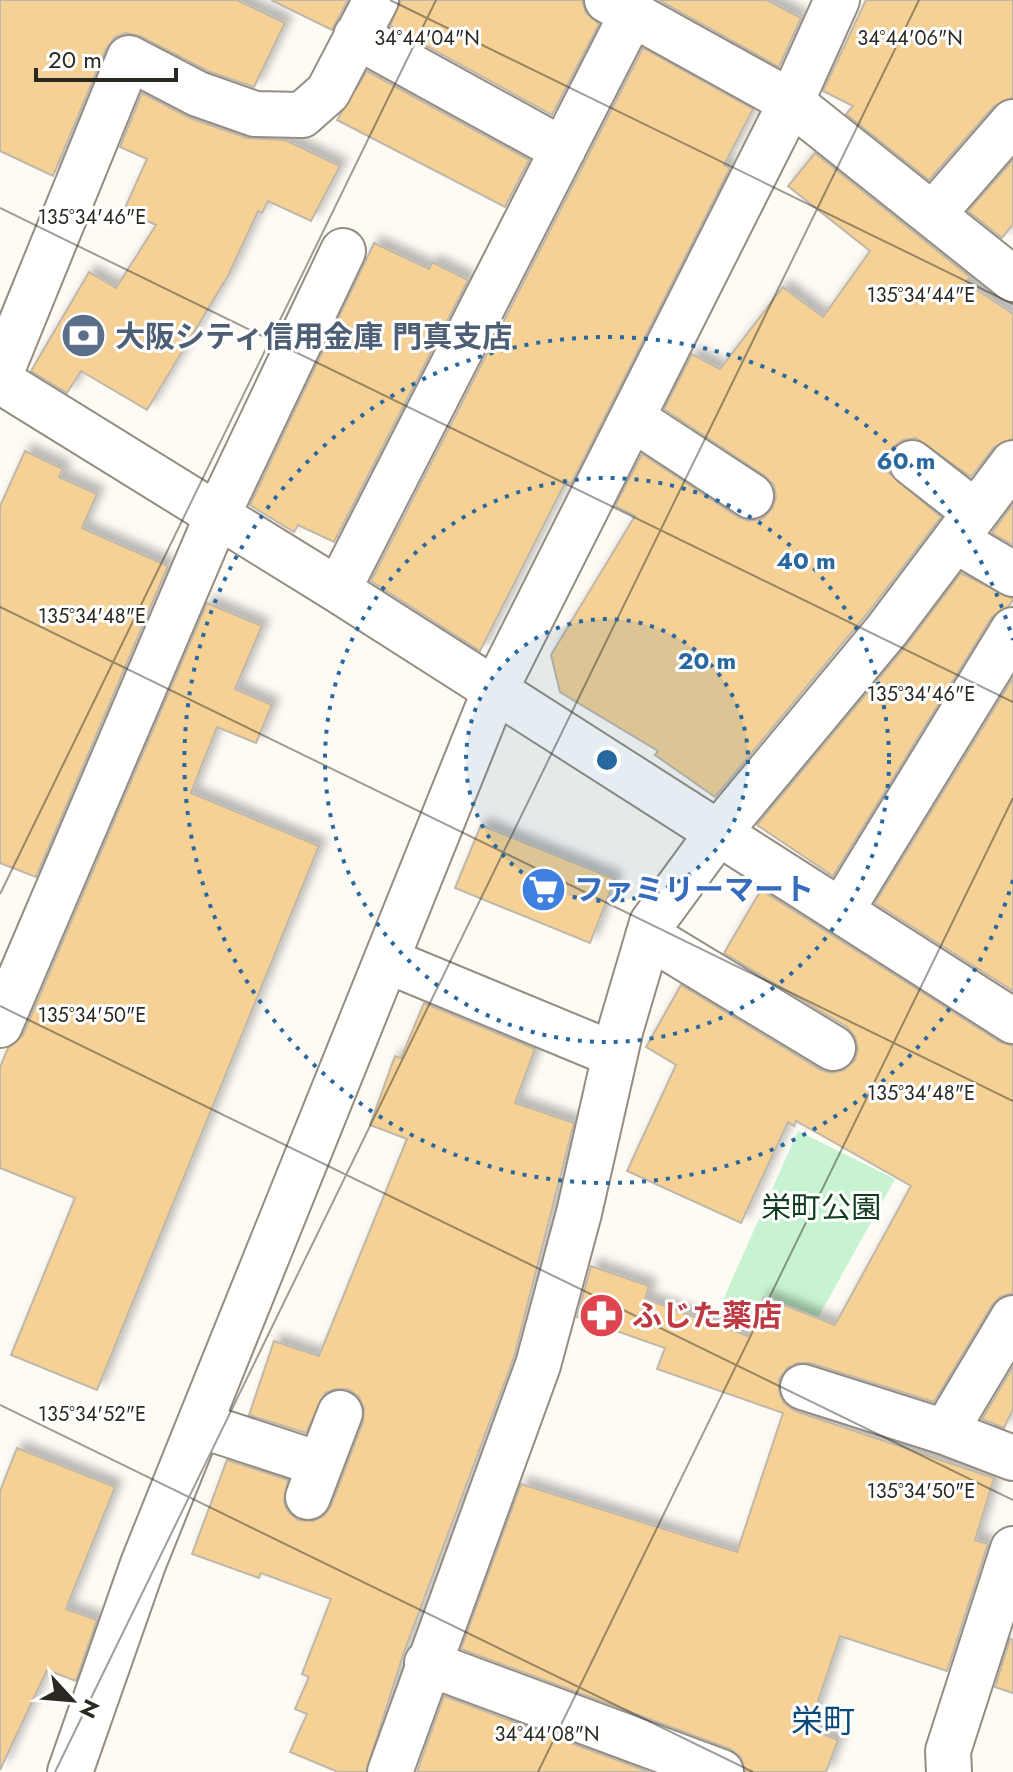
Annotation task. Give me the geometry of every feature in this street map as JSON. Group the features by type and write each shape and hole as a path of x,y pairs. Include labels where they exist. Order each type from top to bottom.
{"street":[{"path":"70,1772 143,1564 495,690 791,102 837,0"},
{"path":"338,590 563,150 620,7 791,102 1013,279"},
{"path":"0,375 129,58 198,94 255,114 302,115 328,92 366,18 563,150"},
{"path":"933,214 1013,122"},
{"path":"0,1025 218,514 343,251"},
{"path":"0,381 218,514 1013,1021"},
{"path":"632,418 751,496"},
{"path":"912,463 965,526 1013,574"},
{"path":"390,1772 427,1663 538,1365 579,1213 615,1055 652,923 718,833 887,630 1013,463"},
{"path":"841,911 1013,630"},
{"path":"648,936 833,1048"},
{"path":"388,961 615,1055"},
{"path":"945,1432 1013,1318"},
{"path":"803,1387 945,1432 1013,1458"},
{"path":"200,1425 314,1480 340,1413"},
{"path":"949,1772 948,1751 1013,1549"},
{"path":"427,1663 721,1772"}],"green space":[{"name":"栄町公園","path":"798,1131 895,1179 804,1343 718,1311"}],"building":[{"path":"0,0 237,0 285,23 254,87 208,71 140,36 126,33 115,37 106,49 53,176 0,151"},
{"path":"271,0 348,0 332,30"},
{"path":"401,0 582,0 586,13 599,24 552,115 390,26"},
{"path":"659,0 767,0 801,18 779,67"},
{"path":"866,0 1013,0 1013,98 994,106 929,180 846,114 853,106 823,91"},
{"path":"643,48 753,109 724,165 730,168 571,484 566,481 480,651 371,581"},
{"path":"367,71 529,160 505,207 337,120"},
{"path":"142,93 190,118 247,138 285,140 340,166 311,221 268,201 262,213 258,211 229,274 147,410 81,371 67,393 31,371 89,272 116,288 156,225 124,210 147,159 120,147"},
{"path":"815,153 970,277 966,282 1013,314 1013,439 994,447 971,477 916,438 903,440 893,447 887,459 889,473 941,517 867,614 715,797 655,755 658,751 560,692 551,655 635,516 615,506 642,454 738,517 749,521 762,519 772,509 776,497 774,485 765,476 664,409 692,354 720,369 783,287 823,317 870,251 788,186"},
{"path":"1013,160 1013,224 1002,238 968,211"},
{"path":"374,243 429,269 432,262 468,280 334,542 298,525 294,532 250,505"},
{"path":"25,451 63,469 59,477 97,494 82,528 168,566 36,877 0,863 0,506"},
{"path":"1013,504 1013,545 992,533"},
{"path":"961,573 1013,599 1009,606 992,617 833,876 757,825 906,646"},
{"path":"207,603 262,626 235,689 272,705 256,743 217,727 191,793 319,846 97,1390 11,1355 75,1198 0,1168 0,1067 8,1048 23,1035"},
{"path":"1013,678 1013,991 875,903"},
{"path":"481,825 615,879 590,943 455,888"},
{"path":"761,890 1000,1042 1013,1046 1013,1293 1000,1297 992,1305 934,1402 810,1363 798,1363 787,1368 779,1380 779,1392 784,1403 795,1411 994,1478 975,1540 988,1544 947,1671 840,1636 809,1728 838,1740 826,1772 745,1772 741,1757 730,1749 461,1649 521,1484 737,1552 783,1413 657,1369 665,1348 577,1317 591,1266 649,1286 645,1299 748,1336 764,1297 835,1325 911,1186 796,1121 794,1126 788,1122 741,1223 627,1171 676,1065 646,1047 681,985 821,1070 832,1073 844,1070 855,1060 858,1049 855,1037 847,1027 724,953"},
{"path":"424,1003 535,1049 515,1103 574,1123 514,1357 403,1655 366,1772 338,1772 290,1752 307,1714 295,1709 309,1677 302,1674 331,1599 261,1573 259,1578 192,1554 227,1460 288,1480 284,1502 288,1512 298,1520 313,1521 324,1516 331,1506 363,1422 364,1408 359,1397 348,1389 325,1393 306,1433 249,1415 274,1341 319,1356 407,1139 370,1125 395,1056 401,1058"},
{"path":"1013,1367 1013,1409 1004,1428 982,1419"},
{"path":"17,1448 115,1487 66,1609 97,1620 76,1681 47,1670 0,1770 0,1491"},
{"path":"1010,1639 1013,1640 1013,1693 995,1687"},
{"path":"444,1696 649,1772 417,1772"}],"place":[{"name":"大阪シティ信用金庫 門真支店","path":"84,336"},
{"name":"ファミリーマート","path":"543,889"},
{"name":"ふじた薬店","path":"601,1315"}],"district":[{"name":"栄町","path":"823,1721"}]}
